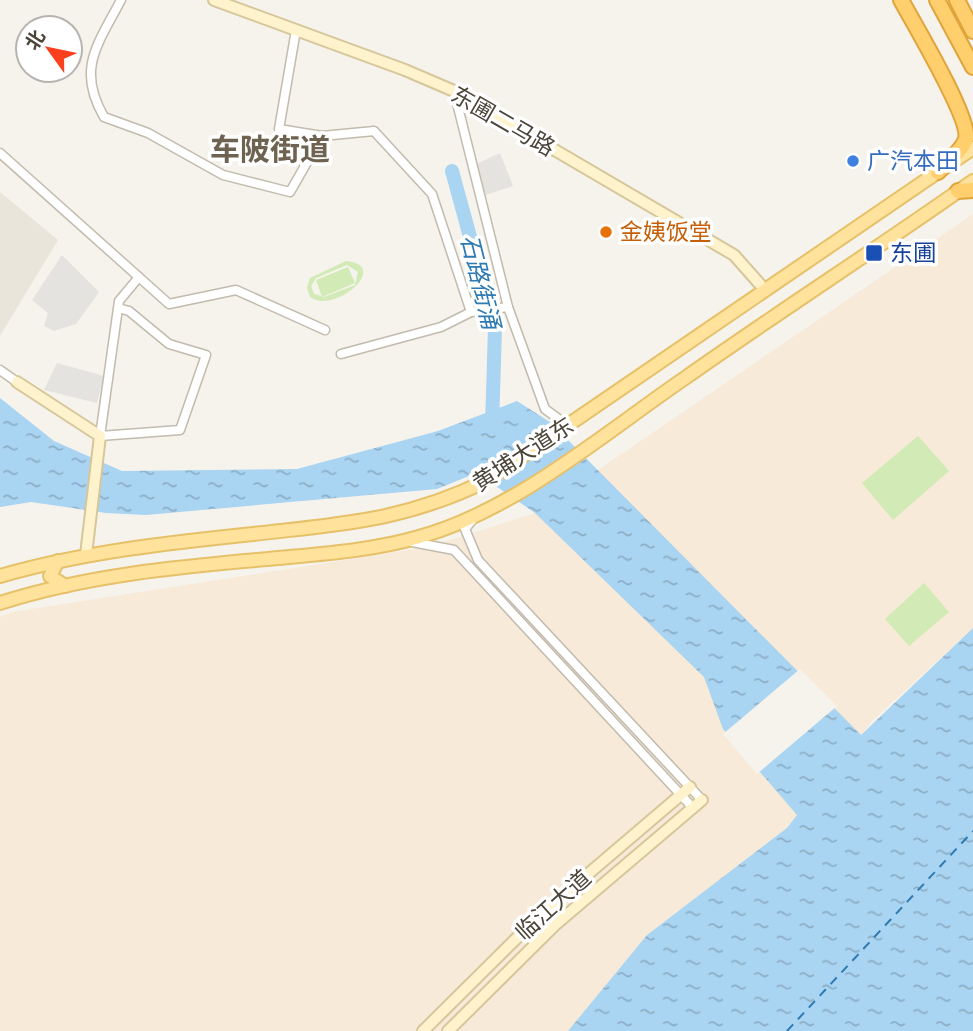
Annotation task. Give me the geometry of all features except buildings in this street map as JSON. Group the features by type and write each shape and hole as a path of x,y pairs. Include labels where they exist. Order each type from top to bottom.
{"highway":[{"path":"901,0 955,101 966,137 938,172"},
{"path":"937,0 973,67"},
{"path":"957,0 973,31"},
{"path":"955,101 962,106 973,107"}],"main road":[{"name":"黄埔大道东","path":"0,576 86,555 148,545 375,520 428,507 486,481 973,148"},
{"name":"黄埔大道东","path":"0,603 65,586 141,572 366,548 404,541 475,516 506,500 966,191 973,181"},
{"path":"58,561 50,576 65,586"}],"street":[{"path":"121,0 92,54 91,95 104,117 148,133 223,175 290,192 322,136"},
{"name":"东圃二马路","path":"214,0 405,70 454,91 734,255 765,290"},
{"path":"296,30 279,130 322,136 374,131 432,194 471,312"},
{"path":"454,91 508,307 545,409 568,426"},
{"path":"0,153 169,304 236,290 325,330"},
{"path":"86,555 119,301 139,277"},
{"path":"341,354 442,327 471,312 508,307"},
{"path":"0,370 100,436 180,430 206,355 169,344 129,312 118,308"},
{"path":"475,516 465,530 488,577"},
{"path":"404,541 454,550 488,577 698,804"},
{"name":"临江大道","path":"424,1031 532,922 685,791"},
{"name":"临江大道","path":"448,1031 555,925 698,804"},
{"path":"631,837 641,840 643,850"}],"shaded area":[{"path":"500,153 513,186 486,195 476,164"},
{"path":"0,192 58,240 0,336"},
{"path":"973,214 973,628 872,721 787,828 647,935 568,1031 0,1031 0,617 12,612 428,547 535,513"},
{"path":"62,255 99,292 76,324 54,331 44,326 48,313 32,300"},
{"path":"57,363 104,376 97,403 44,390"}],"green space":[{"path":"346,261 359,264 363,271 355,287 333,300 321,301 310,297 307,288 310,278","holes":["347,265 358,272 355,285 324,297 314,294 311,286 316,278"]},
{"path":"348,267 355,283 322,297 316,280"},
{"path":"918,436 949,471 893,520 862,483"},
{"path":"924,583 949,612 909,646 885,619"}],"water":[{"path":"0,398 54,441 122,471 297,469 438,431 517,401 550,422 861,735 973,628 973,1031 568,1031 647,935 787,828 797,815 723,729 704,677 535,513 480,475 474,474 437,489 146,515 106,513 31,502 0,507"}],"pier":[{"path":"800,669 837,706 757,774 723,734"}],"waterway":[{"name":"石路街涌","path":"452,171 495,328 492,426"}],"ferry route":[{"path":"787,1031 973,831"}],"place":[{"name":"广汽本田","path":"853,161"},
{"name":"金姨饭堂","path":"606,232"},
{"name":"东圃","path":"874,253"}],"district":[{"name":"车陂街道","path":"270,150"}]}
